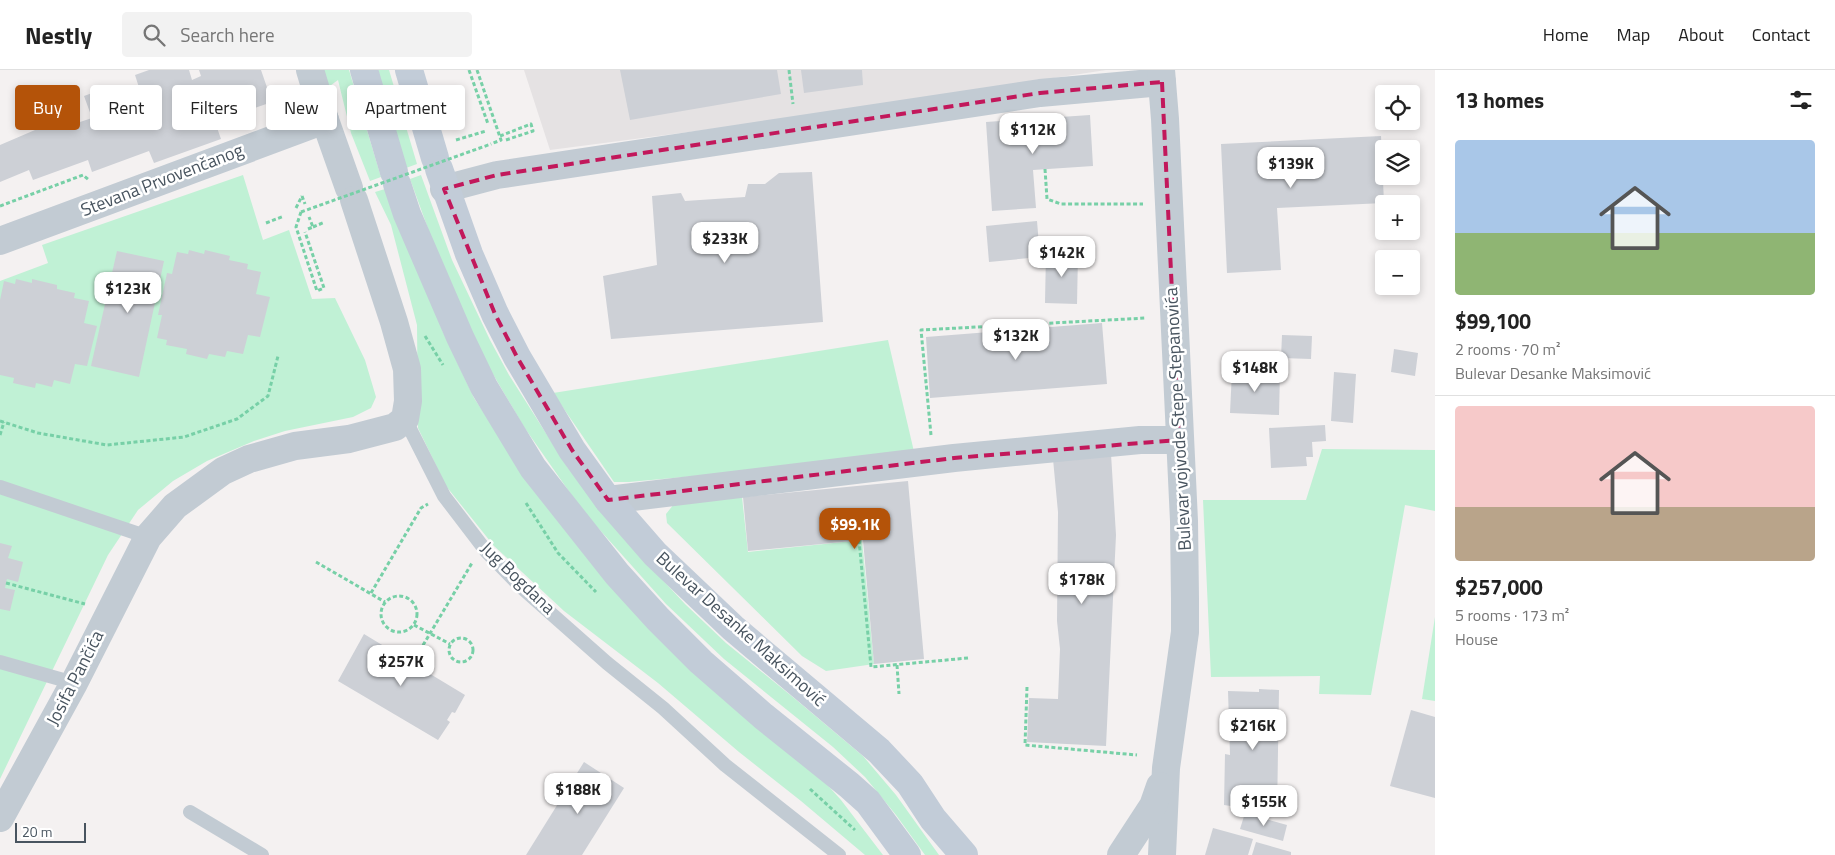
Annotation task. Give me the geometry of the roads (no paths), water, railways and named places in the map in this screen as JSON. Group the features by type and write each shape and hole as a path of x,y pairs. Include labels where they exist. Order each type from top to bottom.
{"main road":[{"path":"364,70 407,214 460,337 484,387 533,468 617,574 658,619 701,662 763,716 868,802 907,855"},
{"name":"Bulevar Desanke Maksimović","path":"409,70 439,172 480,280 517,357 572,450 608,500 655,554 733,628 880,751 910,784 933,819 964,855"}],"street":[{"path":"310,70 314,85"},
{"path":"439,172 497,175 1161,76"},
{"name":"Bulevar vojvode Stepe Stepanovića","path":"1161,76 1165,119 1184,521 1185,632 1166,768 1162,855"},
{"name":"Stevana Prvovenčanog","path":"0,241 298,130"},
{"path":"329,130 394,322 407,369 408,401 405,419"},
{"name":"Josifa Pančića","path":"0,818 74,683 148,537 175,506 223,471 249,459 295,446 349,439 394,427 405,419"},
{"path":"608,500 954,458 1140,440 1179,440"},
{"name":"Bulevar vojvode Stepe Stepanovića","path":"1121,855 1153,806 1166,768"}],"lane":[{"name":"Jug Bogdana","path":"405,419 444,496 483,546 520,586 663,708 725,765 839,855"},
{"path":"0,487 148,537"},
{"path":"0,662 74,683"},
{"path":"190,812 262,855"}]}
